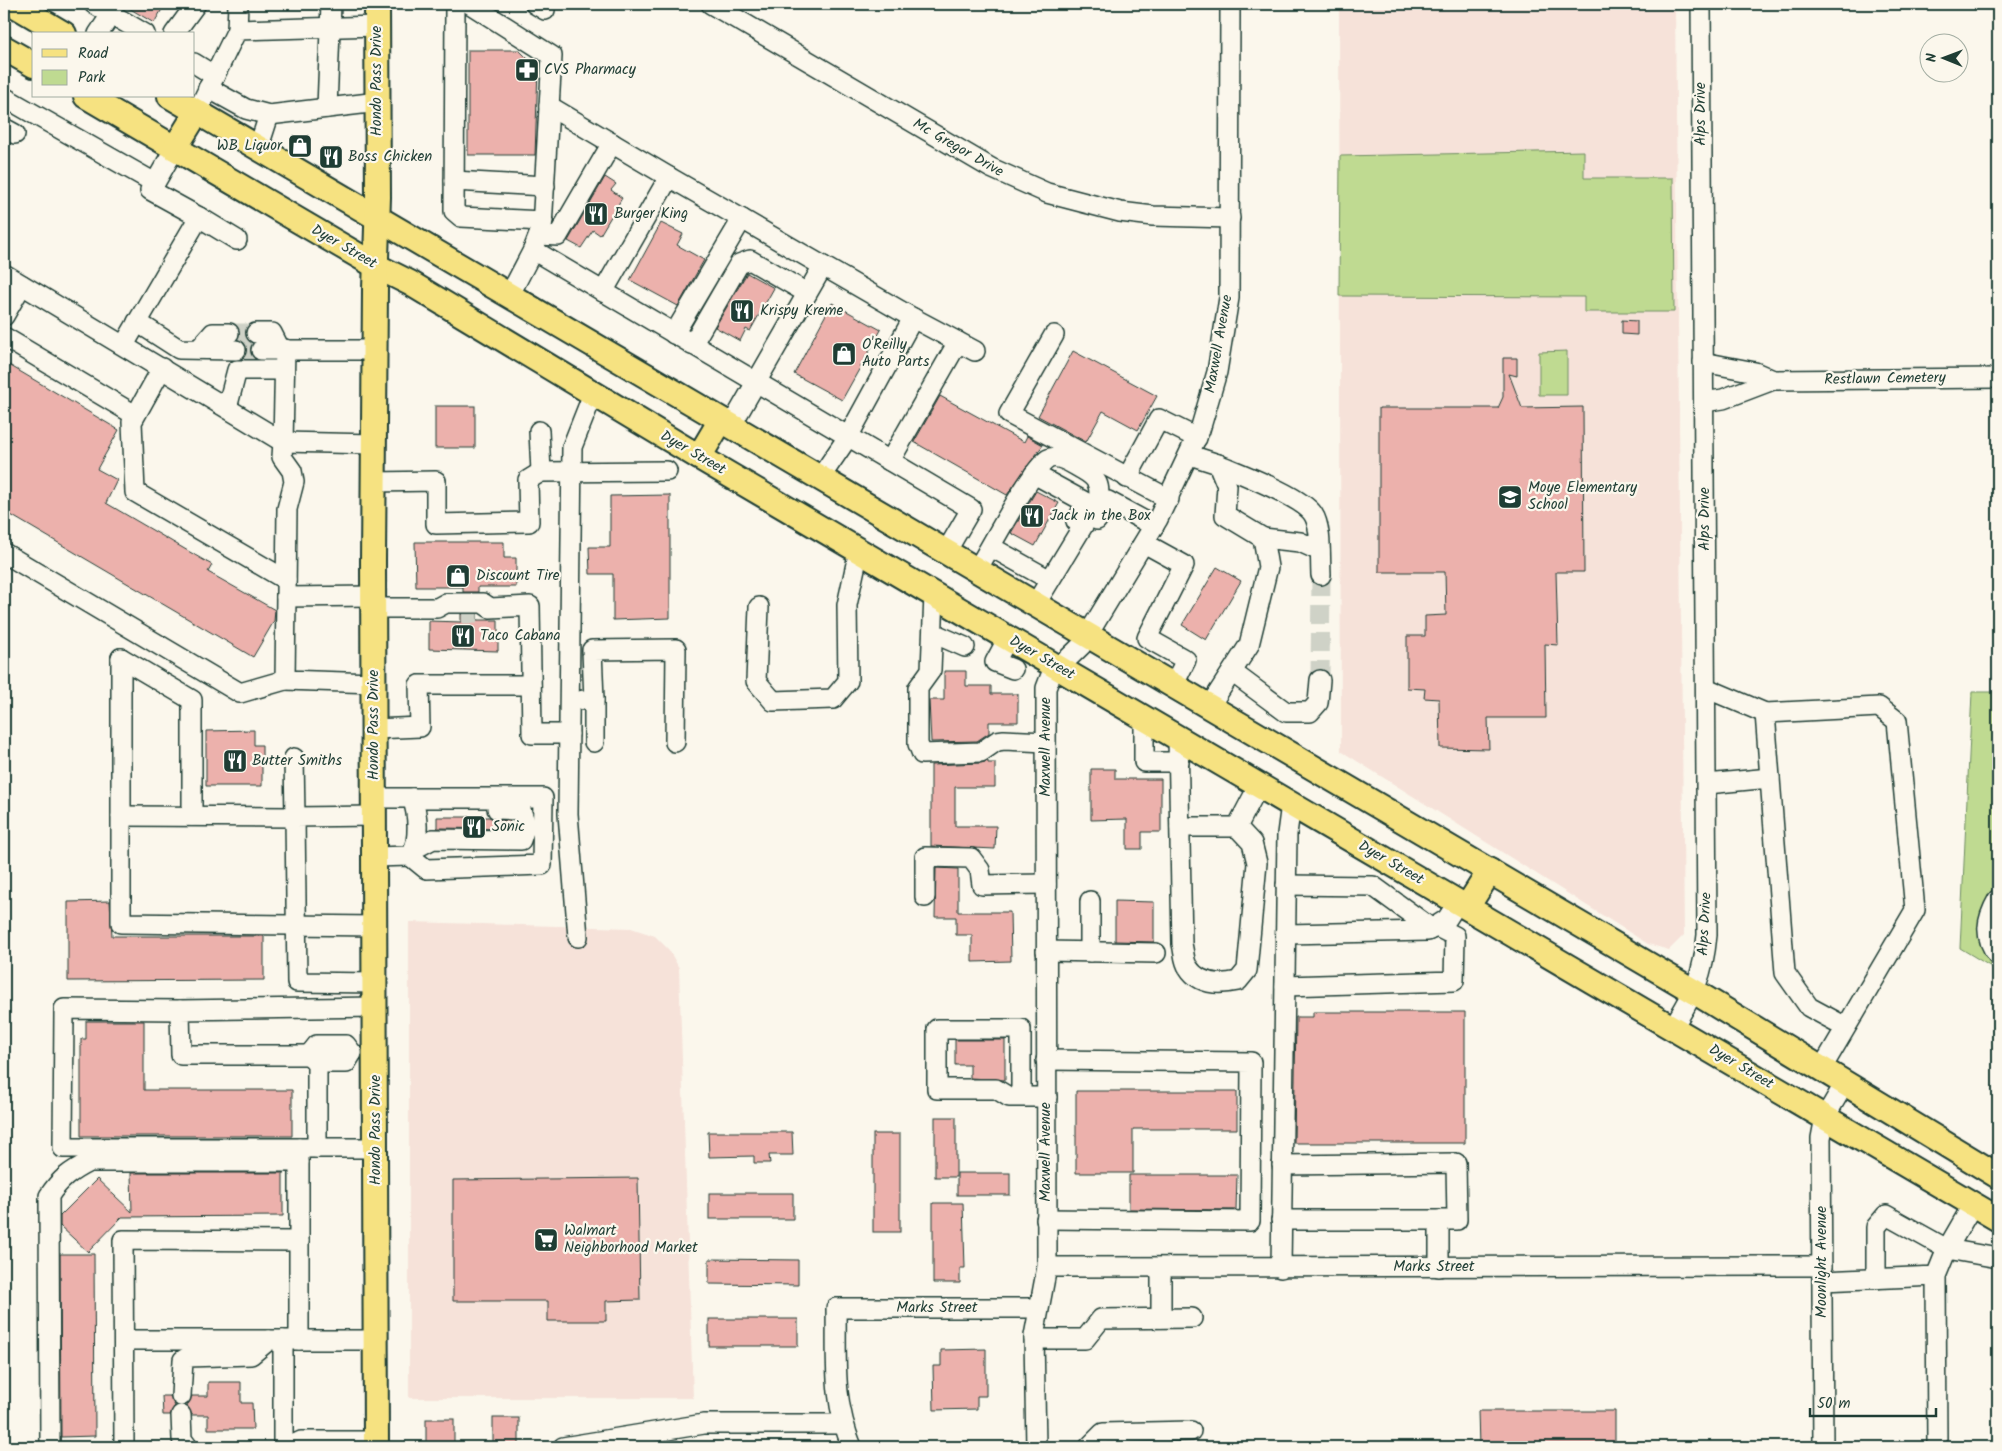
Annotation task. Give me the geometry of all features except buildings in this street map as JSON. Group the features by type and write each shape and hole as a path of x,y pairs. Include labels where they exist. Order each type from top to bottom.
{"main road":[{"path":"4,18 13,4 61,32"},
{"name":"Hondo Pass Drive","path":"376,1444 376,1007 373,602 378,219 377,15"},
{"path":"4,48 32,64"},
{"name":"Dyer Street","path":"89,98 376,266 410,283 699,457 1673,1026 1998,1219"},
{"path":"173,98 1695,992 1998,1176"},
{"path":"175,148 197,112"},
{"path":"699,457 726,423"},
{"path":"1462,904 1490,872"}],"street":[{"path":"94,4 142,32"},
{"path":"175,32 196,4"},
{"path":"197,112 237,30 238,4"},
{"path":"327,108 331,4"},
{"path":"456,4 454,210 461,217 538,235 558,236 612,143"},
{"path":"470,4 552,56 545,186 538,235 509,296"},
{"name":"Mc Gregor Drive","path":"712,4 991,168 1047,193 1120,212 1153,216 1230,218"},
{"name":"Maxwell Avenue","path":"1036,1447 1034,1339 1038,1308 1047,1267 1046,688 1050,675 1076,652 1088,636 1169,499 1193,446 1217,372 1229,298 1230,4"},
{"name":"Alps Drive","path":"1673,1026 1695,992 1705,954 1707,935 1701,4"},
{"path":"99,32 112,13"},
{"path":"237,30 331,27 377,15"},
{"path":"195,64 211,82 246,109 269,115 378,102"},
{"path":"4,97 155,183"},
{"path":"549,106 913,318 975,352"},
{"path":"258,149 269,115"},
{"path":"175,148 150,190 238,240"},
{"path":"603,292 669,177"},
{"path":"454,181 545,186"},
{"path":"124,345 199,217"},
{"path":"674,334 742,219"},
{"path":"538,235 603,292 971,510 946,552"},
{"path":"692,345 739,264 750,260 807,293"},
{"path":"726,423 755,382 823,266"},
{"path":"4,274 283,442 374,444"},
{"path":"4,316 22,285"},
{"path":"820,478 848,437 913,318"},
{"path":"137,322 179,349 234,346"},
{"path":"286,680 287,509 294,482 292,471 282,457 284,370 282,349 272,333 259,346 270,360 282,349 375,350"},
{"path":"1054,335 1009,414 1169,499"},
{"path":"4,337 135,415"},
{"path":"890,462 958,342"},
{"name":"Restlawn Cemetery","path":"1703,362 1755,372 1772,380"},
{"path":"162,368 132,422 135,492 286,588 373,602 437,608 448,614 530,606 532,734 569,734"},
{"path":"227,408 237,370 284,370"},
{"name":"Restlawn Cemetery","path":"1704,402 1723,399 1772,380 1998,378"},
{"path":"578,937 568,798 572,447 593,394"},
{"path":"1127,478 1159,419 1218,464 1291,497 1313,514 1319,535 1321,574"},
{"path":"539,431 541,472"},
{"path":"977,570 1034,474 1047,460 1058,457 1095,477 1100,489 1098,501 1047,578"},
{"path":"1218,464 1227,486 1225,515 1263,538 1300,542 1320,551"},
{"path":"374,482 436,481 436,524 529,522 528,480 541,472 667,471"},
{"path":"1034,474 1087,503 1047,578 1035,605"},
{"path":"991,547 1061,585 1108,501 1154,526"},
{"path":"1209,706 1250,645 1268,567 1263,538"},
{"path":"1133,662 1184,565 1144,543"},
{"path":"759,608 756,681 773,701 833,698 848,681 847,605 859,550"},
{"path":"4,553 240,694 286,680 374,683"},
{"path":"934,595 931,670 918,688 918,744 922,754 981,752 997,741 1004,740 1046,742"},
{"path":"437,608 446,603 483,603 476,612"},
{"path":"933,633 965,647"},
{"path":"1008,638 987,662 1013,669"},
{"path":"1147,638 1186,660 1173,686"},
{"path":"594,742 592,650 676,650 675,742"},
{"path":"192,816 192,700 121,658 122,923 375,926"},
{"path":"1232,672 1286,712 1310,712 1318,703 1320,680"},
{"path":"374,729 420,727 419,685 531,685"},
{"path":"1706,688 1765,713 1879,707 1897,721 1915,910 1822,1068"},
{"path":"569,700 594,700"},
{"path":"1765,713 1785,973 1809,1007 1846,1027"},
{"path":"1144,718 1144,762 1179,762"},
{"path":"1178,738 1182,944 1187,966 1199,978 1220,985 1238,981 1247,970 1252,936 1257,863 1252,843 1237,827 1180,827"},
{"path":"294,758 297,982 375,983"},
{"path":"1707,784 1770,778"},
{"path":"1237,827 1259,785"},
{"path":"414,803 413,852 426,869 542,865 542,798"},
{"path":"121,816 295,817 414,803 568,798"},
{"path":"374,857 413,852 433,839 521,840 526,825 521,810 414,803"},
{"path":"1281,1268 1287,834 1292,804"},
{"path":"925,897 925,857 971,858 980,870 982,885 1046,884"},
{"path":"1285,986 1454,981 1454,936 1434,928 1373,886 1286,885"},
{"path":"1998,899 1989,914 1987,930 1991,946 1998,956"},
{"path":"1090,900 1090,952"},
{"path":"1286,934 1415,932 1434,928 1447,919 1462,904"},
{"path":"1046,951 1156,953"},
{"path":"305,1153 63,1148 64,1009 180,1010 376,1007"},
{"path":"180,1010 181,1055 313,1059"},
{"path":"1021,1097 1021,1030 938,1029 937,1089 996,1089 1009,1097 1021,1097 1046,1097"},
{"path":"283,1447 284,1340 299,1241 313,1059 317,1045 346,1045 352,1053 376,1053"},
{"path":"1021,1046 1046,1053 1251,1062 1250,1221 1046,1219"},
{"name":"Moonlight Avenue","path":"1823,1447 1822,1138 1825,1117 1845,1083"},
{"path":"50,1447 49,1196 59,1181 73,1170 89,1162 305,1153 376,1148"},
{"path":"1281,1220 1456,1220 1456,1163 1282,1165"},
{"path":"1937,1447 1936,1276 1947,1249 1973,1204"},
{"path":"1876,1279 1876,1227 1886,1215 1947,1249 1998,1258"},
{"path":"1439,1220 1439,1267"},
{"path":"124,1447 124,1240 299,1241"},
{"name":"Marks Street","path":"1047,1267 1439,1267 1822,1274 1876,1279 1936,1276"},
{"path":"1161,1268 1161,1318"},
{"name":"Marks Street","path":"842,1424 836,1394 836,1308 1038,1308"},
{"path":"1034,1339 1085,1339 1101,1319 1192,1318"},
{"path":"124,1340 376,1340"},
{"path":"188,1447 182,1439 183,1360 188,1357 251,1355 284,1340"},
{"path":"563,1447 704,1424 842,1424 852,1447"},
{"path":"1089,1447 1103,1433 1191,1431"},
{"path":"289,1447 301,1442 376,1444"}],"shaded area":[{"name":"Moye Elementary School","path":"1339,4 1675,4 1684,935 1669,950 1648,944 1341,751"},
{"path":"409,922 631,928 655,936 669,950 679,968 693,1398 409,1398"}],"green space":[{"path":"1584,151 1584,178 1673,178 1674,312 1584,312 1584,297 1339,296 1340,156"},
{"path":"1567,351 1567,395 1539,395 1539,352"},
{"path":"1972,692 1998,692 1998,971 1960,948"}],"tunnel":[{"path":"229,333 256,333"},
{"path":"236,350 261,350"},
{"path":"1320,680 1321,575"},
{"path":"462,614 477,614"}],"place":[{"name":"CVS Pharmacy","path":"527,70"},
{"name":"WB Liquor","path":"300,146"},
{"name":"Boss Chicken","path":"331,157"},
{"name":"Burger King","path":"596,214"},
{"name":"Krispy Kreme","path":"742,311"},
{"name":"O'Reilly Auto Parts","path":"844,354"},
{"name":"Moye Elementary School","path":"1510,497"},
{"name":"Jack in the Box","path":"1032,516"},
{"name":"Discount Tire","path":"458,576"},
{"name":"Taco Cabana","path":"463,636"},
{"name":"Butter Smiths","path":"235,761"},
{"name":"Sonic","path":"474,827"},
{"name":"Walmart Neighborhood Market","path":"546,1240"}]}
